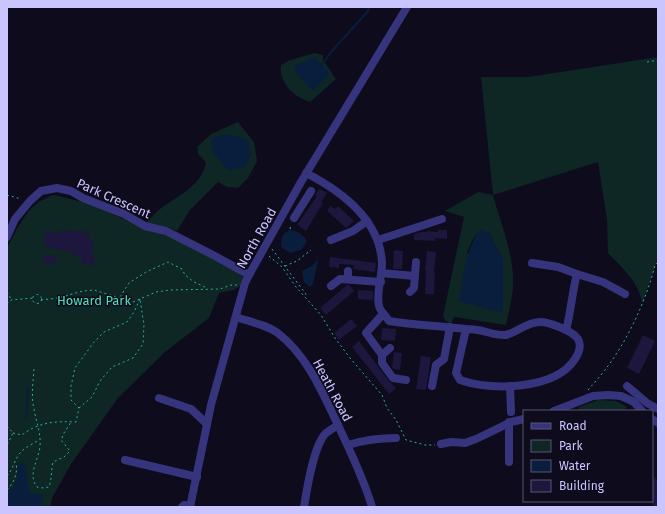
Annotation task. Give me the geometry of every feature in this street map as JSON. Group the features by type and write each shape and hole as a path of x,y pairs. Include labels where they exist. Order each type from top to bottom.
{"street":[{"name":"North Road","path":"188,507 197,477 210,405 249,275 306,173 407,7"},
{"path":"306,173 328,186 344,198 367,221 378,240 382,262 379,307 389,321 476,329 492,335 506,334 529,324 540,322 551,324 566,330 577,338 580,348 577,356 567,369 547,379 531,384 510,386 471,384 460,380 456,373 466,329"},
{"name":"Park Crescent","path":"7,237 15,219 30,201 41,191 57,188 71,191 83,198 124,214 145,226 178,237 233,265 249,275"},
{"path":"294,218 311,191"},
{"path":"290,202 300,208"},
{"path":"378,240 442,219"},
{"path":"331,240 353,231 367,221"},
{"path":"410,292 414,288 416,262"},
{"path":"532,263 558,267 603,282 625,294"},
{"path":"381,273 415,276"},
{"path":"566,330 577,274"},
{"path":"331,286 340,278 348,275 381,282"},
{"path":"383,314 366,333 382,355 382,363 393,378 406,380"},
{"name":"Heath Road","path":"236,317 265,326 278,333 305,361 348,445 372,507"},
{"path":"432,386 436,365 444,359 450,327"},
{"path":"382,355 390,348"},
{"path":"510,386 511,412"},
{"path":"627,386 658,409"},
{"path":"557,410 593,396 621,396 634,402 641,410"},
{"path":"159,398 191,409 207,424"},
{"path":"440,444 451,442 465,443 509,422 523,419"},
{"path":"509,422 509,462"},
{"path":"304,507 308,479 320,442 325,434 338,425"},
{"path":"348,445 377,438 396,438"},
{"path":"125,460 197,477"}],"path":[{"path":"647,62 658,60"},
{"path":"7,195 30,201"},
{"path":"266,244 271,248 308,297"},
{"path":"284,266 297,261 311,250"},
{"path":"261,252 273,258 296,287 321,314 335,338 350,358 382,395 387,408 396,420 406,440 425,445 440,444"},
{"path":"120,298 129,283 146,272 168,262 182,269 185,275 194,282 208,289"},
{"path":"587,391 605,371 628,334 643,302 658,262"},
{"path":"33,298 34,303 37,304 42,300 94,290 133,302 156,292 170,290 220,290 231,285 242,285 246,283"},
{"path":"7,292 11,300"},
{"path":"7,304 11,300 33,298 34,295 39,295 42,300"},
{"path":"79,408 71,400 71,386 75,368 94,342 104,332 127,322 140,299"},
{"path":"7,426 13,433 22,435 38,425 55,422 76,422 79,408 92,396 100,381 112,367 133,358 143,344 144,325 140,299"},
{"path":"34,369 32,393 34,410 40,432 38,459 33,471 34,482 37,487 48,487 52,479 53,462 64,457 70,452 61,440 71,422"},
{"path":"7,445 13,433"},
{"path":"7,476 19,454 40,440"},
{"path":"7,490 14,480 16,462"}],"green space":[{"path":"315,53 323,55 323,60 336,79 310,102 298,97 285,84 282,78 281,65 290,60"},
{"path":"658,57 658,258 642,304 638,289 630,276 608,253 607,220 598,162 493,195 481,77 528,77"},
{"path":"238,122 254,142 257,161 248,178 238,188 227,187 218,182 190,210 177,231 167,227 146,223 158,211 188,190 200,178 206,162 198,154 197,147 211,134"},
{"path":"478,192 493,195 511,258 513,290 506,325 454,317 451,324 446,321 443,316 464,217 445,211","holes":["480,231 489,233 503,260 467,253 473,239"]},
{"name":"Howard Park","path":"54,195 87,203 133,223 184,242 228,265 248,281 234,290 219,293 209,318 165,352 118,398 71,464 52,498 50,507 7,507 7,248 20,223 31,209 45,198"},
{"path":"598,400 616,401 627,407 625,410 579,410 579,407"}],"water":[{"path":"315,57 329,72 328,76 313,91 296,73 295,66"},
{"path":"228,134 248,140 251,154 245,167 228,170 212,151 211,138"},
{"path":"290,230 300,234 307,242 301,250 290,253 281,247 281,241 285,233"},
{"path":"480,230 489,233 503,260 503,313 459,301 468,256"},
{"path":"317,260 313,284 310,287 304,282 302,271 312,266"},
{"path":"19,463 25,464 29,490 31,493 43,495 41,507 7,507 7,490 10,489 15,483"}],"building":[{"path":"319,189 327,193 321,202 323,203 306,231 297,225 317,196 315,195"},
{"path":"330,206 335,209 338,206 354,221 346,228 327,211"},
{"path":"45,230 56,233 60,233 61,230 89,232 89,239 94,242 91,257 94,256 94,265 81,264 81,254 74,257 74,253 69,251 44,246"},
{"path":"438,230 447,230 447,239 435,238 435,241 414,240 414,234 427,231 438,232"},
{"path":"394,250 403,251 402,269 393,269"},
{"path":"427,251 436,252 434,294 425,294"},
{"path":"43,255 57,256 57,263 43,263"},
{"path":"330,257 376,263 375,272 353,269 354,265 339,264 339,268 329,267"},
{"path":"347,285 349,285 354,291 326,315 320,308"},
{"path":"358,290 373,291 373,300 358,299"},
{"path":"351,319 357,326 339,340 334,333"},
{"path":"382,328 396,329 395,341 381,340"},
{"path":"643,335 655,341 639,374 627,368"},
{"path":"359,341 396,388 389,394 352,347"},
{"path":"394,352 402,353 400,370 392,367"},
{"path":"421,356 431,357 426,390 416,389"},
{"path":"653,476 658,481 658,507 655,507 652,504"}],"waterway":[{"path":"322,64 368,11 369,7"},
{"path":"26,418 28,388"}]}
